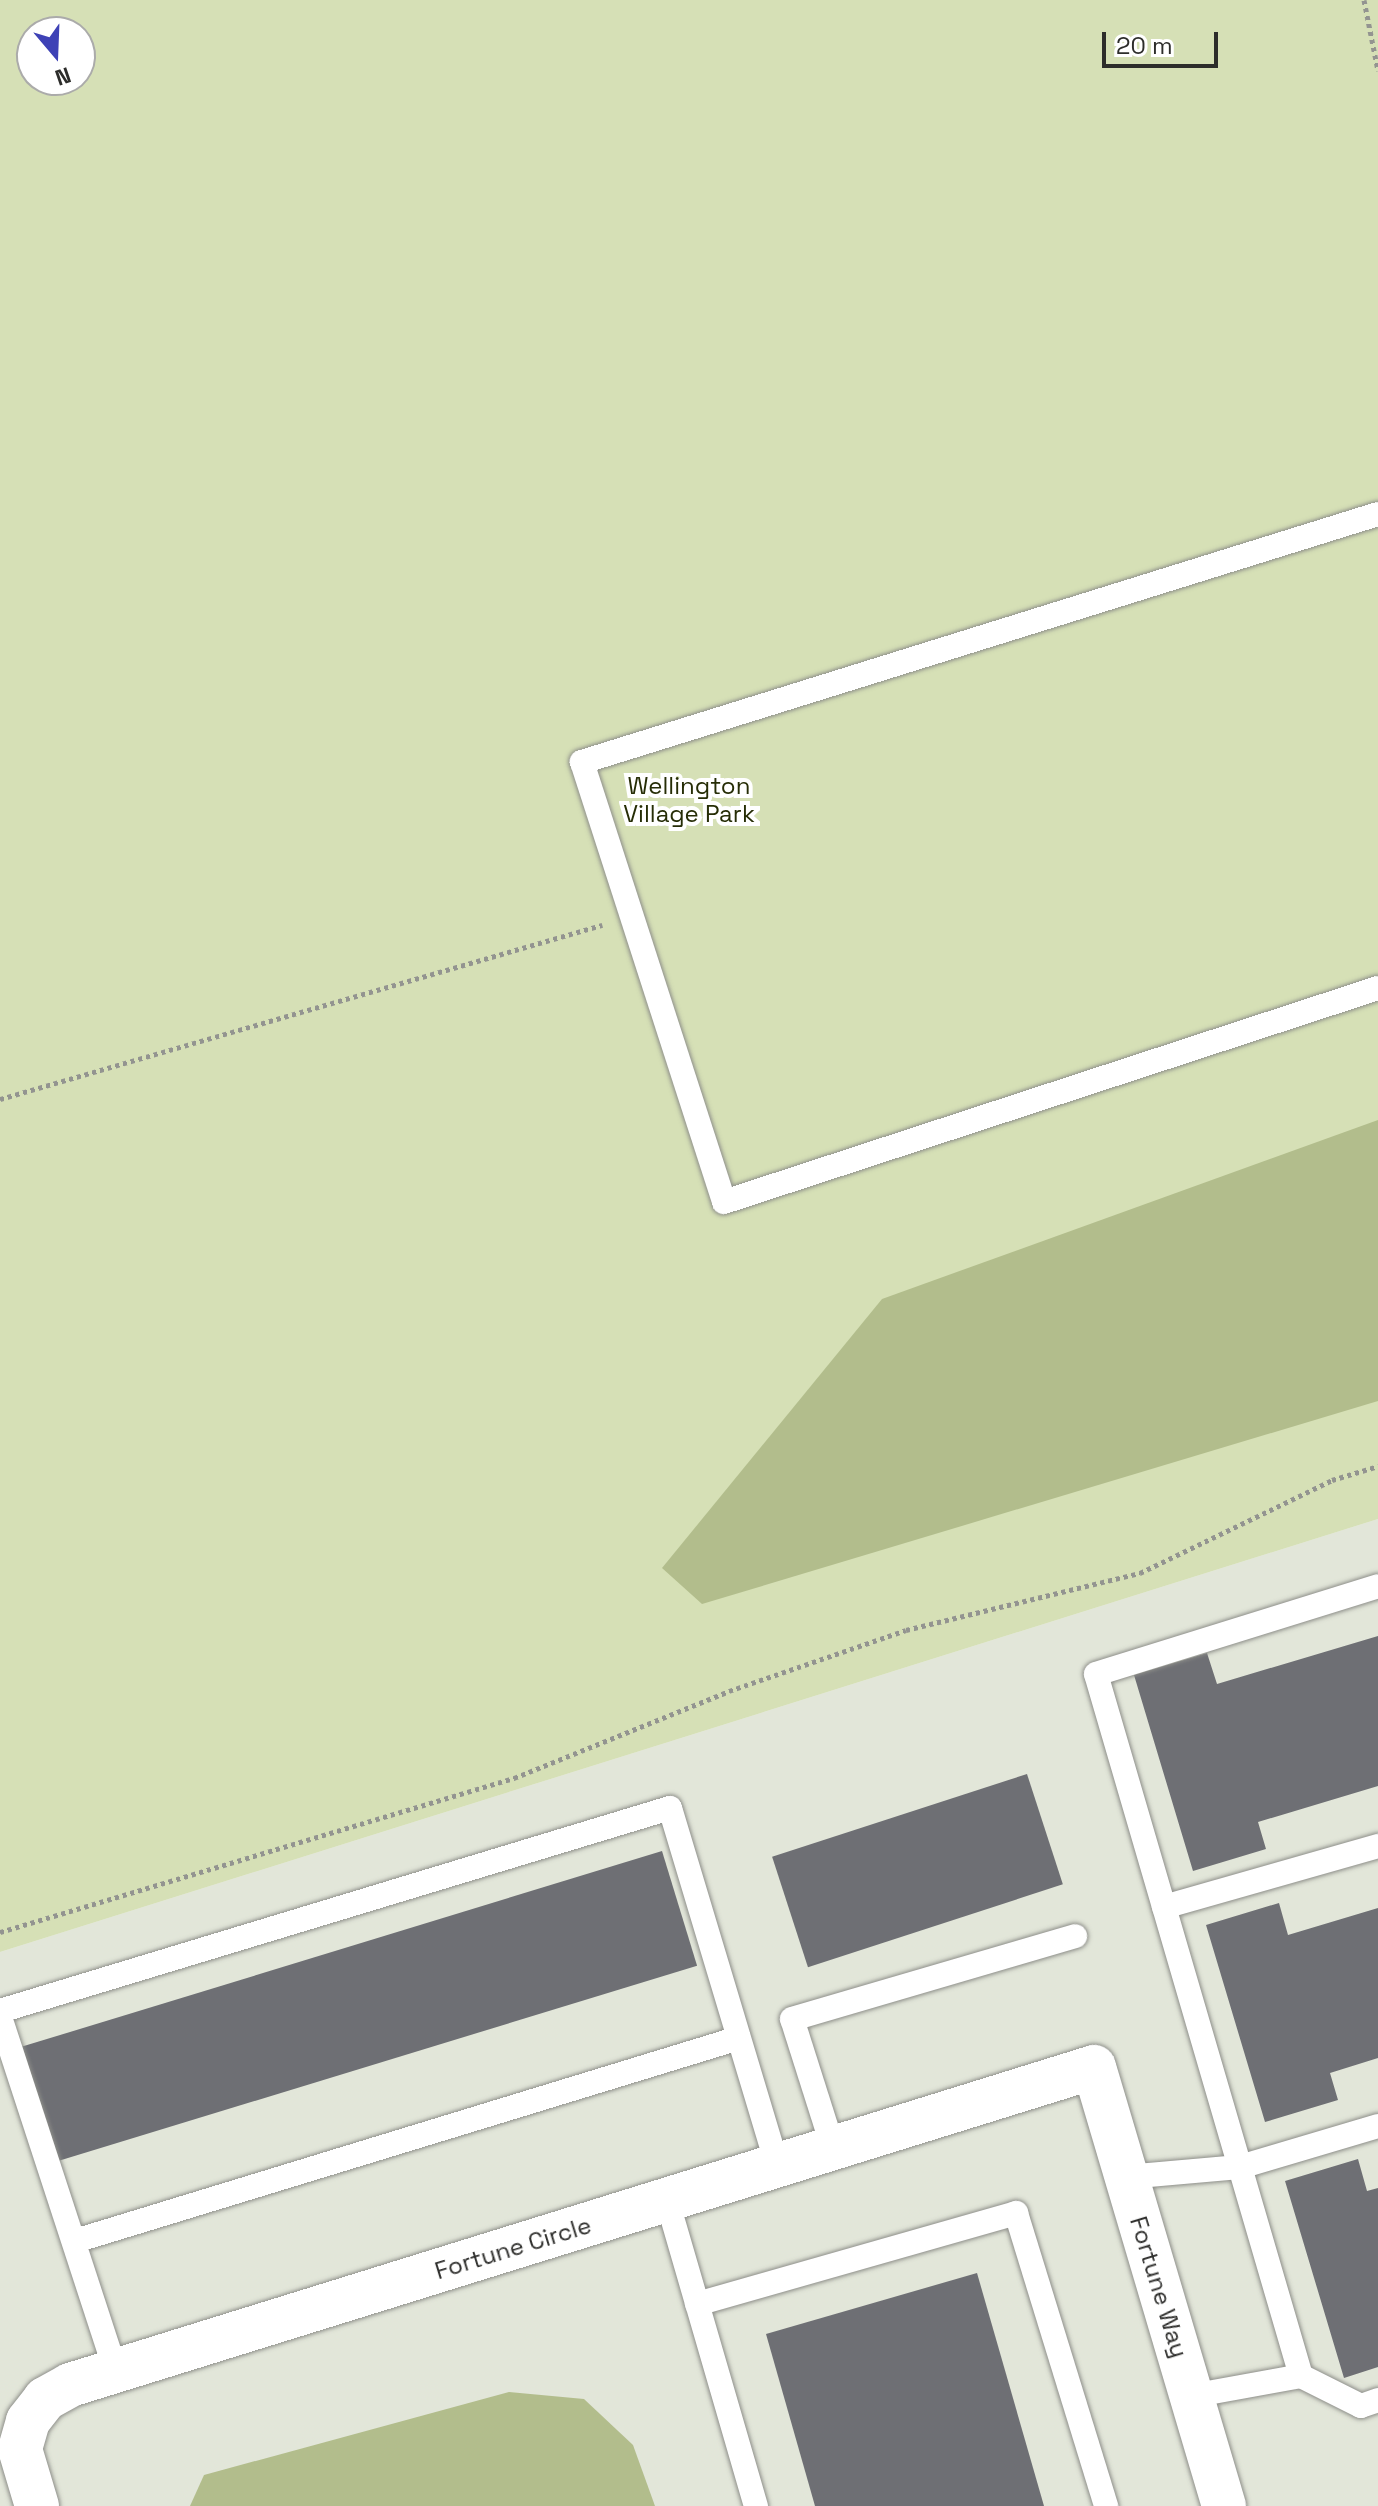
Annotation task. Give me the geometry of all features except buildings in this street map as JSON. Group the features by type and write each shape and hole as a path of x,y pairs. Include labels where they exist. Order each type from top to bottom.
{"street":[{"name":"Fortune Circle","path":"37,2506 20,2449 28,2421 45,2399 70,2385 1094,2067"},
{"name":"Fortune Way","path":"1094,2067 1224,2506"}],"lane":[{"path":"1378,514 582,762 724,1202 1378,988"},
{"path":"1301,2376 1096,1674 1378,1586"},
{"path":"0,2011 670,1808 777,2165"},
{"path":"1164,1907 1378,1846"},
{"path":"833,2148 792,2019 1075,1936"},
{"path":"0,2017 116,2371"},
{"path":"75,2241 739,2038"},
{"path":"1126,2177 1240,2167 1378,2126"},
{"path":"667,2200 756,2506"},
{"path":"697,2304 1016,2213 1106,2506"},
{"path":"1191,2396 1301,2376 1361,2406 1378,2400"}],"path":[{"path":"1364,0 1378,71"},
{"path":"0,1099 632,916"},
{"path":"0,1932 514,1778 729,1691 906,1630 1140,1573 1332,1480 1378,1466"}],"shaded area":[{"path":"1378,1120 1378,1401 702,1604 662,1568 882,1299"},
{"path":"1378,1519 1378,2506 0,2506 0,1952"},
{"path":"509,2392 584,2399 633,2445 655,2506 190,2506 204,2475"}],"green space":[{"name":"Wellington Village Park","path":"0,0 1378,0 1378,1519 0,1952"}]}
